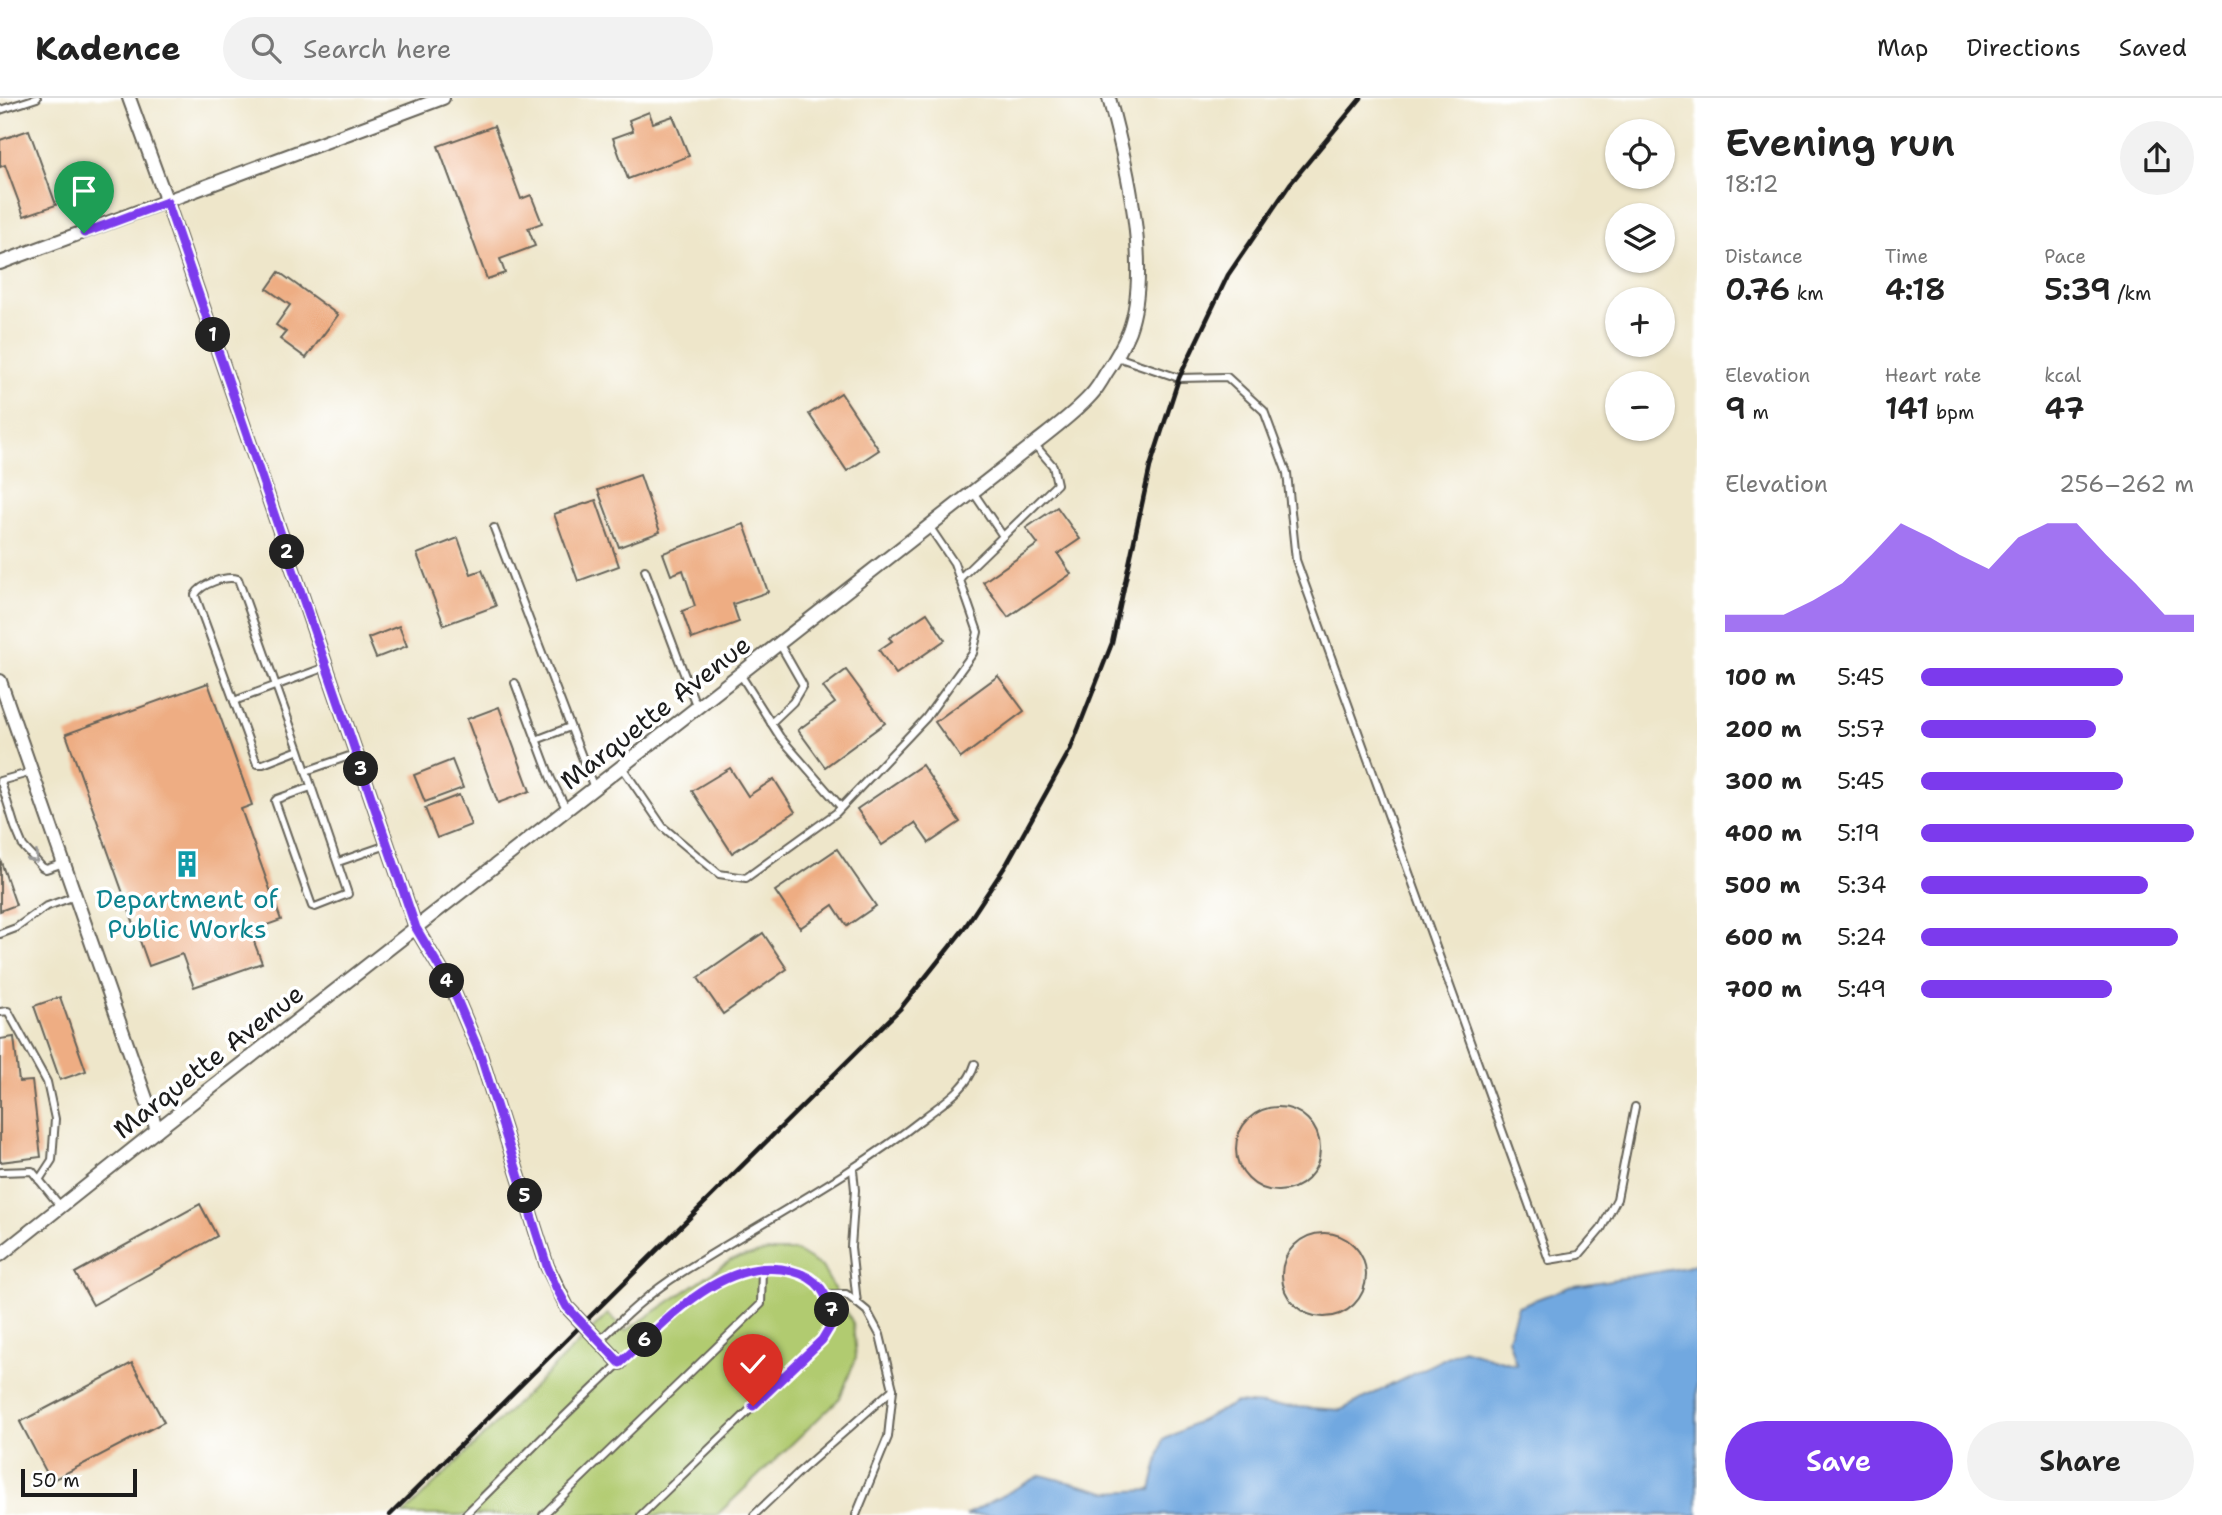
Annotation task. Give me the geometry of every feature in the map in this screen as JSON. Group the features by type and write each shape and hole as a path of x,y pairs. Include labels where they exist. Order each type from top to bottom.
{"street":[{"path":"129,98 416,928 453,990 476,1044 547,1266 567,1307 620,1363"},
{"path":"0,263 443,98"},
{"name":"Marquette Avenue","path":"0,1255 1034,444 1092,395 1117,357 1130,329 1136,295 1134,215 1125,162 1109,98"},
{"path":"0,681 157,1130"}],"lane":[{"path":"0,110 37,98"},
{"path":"1117,357 1179,378 1227,377 1264,411 1287,473 1296,560 1549,1259 1579,1255 1601,1228 1617,1199 1635,1107"},
{"path":"959,579 1056,484 1053,466 1034,444"},
{"path":"972,492 1003,536"},
{"path":"621,767 663,827 719,874 746,878 841,807 926,718 973,653 978,632 954,563 929,526"},
{"path":"494,528 594,789"},
{"path":"645,570 697,708"},
{"path":"299,750 257,764 195,595 200,588 231,577 238,579 299,750 348,894 317,907 312,906 275,802 311,788"},
{"path":"771,723 793,702 803,685 779,643"},
{"path":"234,701 326,667"},
{"path":"740,674 780,737 841,807"},
{"path":"515,683 551,779 567,810"},
{"path":"536,740 570,727"},
{"path":"306,771 355,754"},
{"path":"32,772 0,782 23,846 46,869 64,863"},
{"path":"338,862 387,845"},
{"path":"0,934 16,928 45,907 75,896"},
{"path":"0,1012 8,1011 47,1083 50,1094 55,1119 52,1160 39,1180"},
{"path":"599,1341 641,1301 679,1274 853,1170 957,1092 972,1075 975,1064"},
{"path":"853,1170 855,1189 851,1247 857,1303"},
{"path":"0,1172 32,1171 61,1207"},
{"path":"465,1515 620,1363 692,1299 720,1281 744,1272 775,1267 802,1273 820,1284 830,1302 834,1320 822,1340 641,1515"},
{"path":"543,1515 761,1304 762,1269"},
{"path":"825,1294 846,1294 867,1311 880,1335 893,1389 888,1437 856,1515"},
{"path":"754,1515 893,1389"}],"green space":[{"path":"768,1251 796,1251 822,1267 853,1323 856,1357 840,1398 717,1515 403,1515 608,1314 626,1331 731,1260"}],"water":[{"path":"1697,1263 1697,1515 966,1515 1041,1475 1107,1492 1151,1490 1163,1440 1235,1403 1341,1410 1463,1349 1516,1365 1508,1338 1518,1306 1569,1287"}],"building":[{"path":"649,112 653,123 673,116 689,156 628,179 613,138 633,131 629,120"},
{"path":"494,126 521,199 531,195 542,223 528,228 535,246 500,259 505,273 487,279 438,146"},
{"path":"29,130 56,205 24,216 5,165 0,167 0,140"},
{"path":"279,272 338,315 306,358 280,339 286,332 276,325 290,305 267,289"},
{"path":"841,393 879,450 847,471 809,414"},
{"path":"640,475 660,532 619,547 598,490"},
{"path":"596,500 619,566 578,581 554,514"},
{"path":"1057,507 1080,539 1058,554 1071,574 1008,617 983,582 1038,544 1026,528"},
{"path":"744,524 768,592 733,604 739,622 692,639 682,611 695,606 683,570 671,575 663,553"},
{"path":"458,538 471,574 482,570 496,606 444,625 417,554"},
{"path":"927,613 945,640 896,674 879,650 892,641 889,638"},
{"path":"399,626 407,646 376,658 368,638"},
{"path":"846,670 885,723 825,767 798,730 835,703 823,687"},
{"path":"998,676 1024,711 961,758 935,722"},
{"name":"Department of Public Works","path":"208,683 252,805 241,809 281,920 250,931 262,963 194,987 182,954 149,966 66,734"},
{"path":"499,707 530,791 498,803 467,719"},
{"path":"452,760 463,788 425,802 414,775"},
{"path":"922,765 960,822 929,843 915,823 882,845 857,809"},
{"path":"730,768 748,796 774,779 795,812 732,853 692,791"},
{"path":"459,795 471,825 437,838 425,808"},
{"path":"837,849 876,906 847,926 833,905 800,928 775,891"},
{"path":"0,859 16,905 0,911"},
{"path":"763,933 787,969 723,1014 698,978"},
{"path":"60,997 86,1071 60,1080 34,1006"},
{"path":"14,1037 19,1082 32,1081 41,1157 0,1162 0,1039"},
{"path":"1270,1107 1286,1107 1302,1114 1313,1125 1320,1141 1317,1165 1308,1179 1286,1191 1270,1191 1254,1184 1243,1173 1236,1157 1236,1141 1243,1125 1254,1114"},
{"path":"200,1204 217,1236 93,1305 75,1273"},
{"path":"1316,1233 1332,1233 1348,1240 1359,1251 1366,1267 1363,1291 1354,1305 1332,1317 1316,1317 1300,1310 1289,1299 1282,1283 1282,1267 1289,1251 1300,1240"},
{"path":"132,1363 164,1422 51,1481 20,1422"}],"railway":[{"path":"390,1515 900,1009 963,930 1006,865 1070,750 1112,643 1150,467 1179,378 1228,275 1290,184 1361,98"}],"place":[{"name":"Department of Public Works","path":"187,864"}],"route":[{"path":"84,233 167,202 416,928 453,990 480,1054 547,1266 567,1307 620,1363 692,1299 720,1281 744,1272 775,1267 802,1273 820,1284 830,1302 834,1320 822,1340 753,1406"}]}
